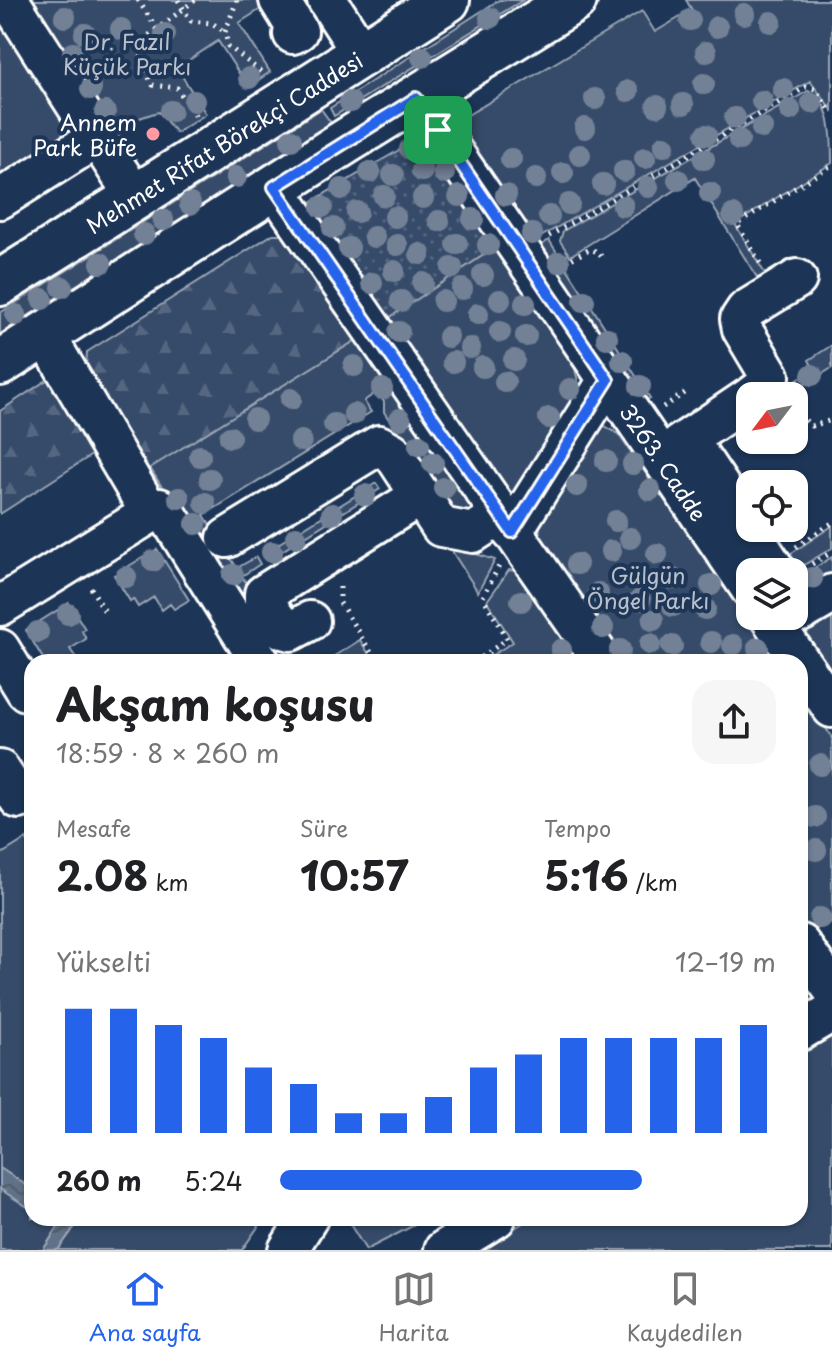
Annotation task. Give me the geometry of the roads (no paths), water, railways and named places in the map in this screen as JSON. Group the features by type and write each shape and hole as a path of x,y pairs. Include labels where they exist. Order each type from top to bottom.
{"main road":[{"name":"Mehmet Rifat Börekçi Caddesi","path":"0,283 447,0"},
{"path":"0,363 574,0"}],"street":[{"path":"9,0 135,197"},
{"path":"272,0 293,34 298,31 279,0"},
{"path":"327,0 362,54"},
{"name":"3263. Cadde","path":"416,98 608,380 675,448 754,558"},
{"path":"0,199 97,138"},
{"path":"274,187 506,534 597,654"},
{"path":"768,382 770,376 742,329 740,319 746,310 787,285"},
{"path":"45,334 149,511"},
{"path":"506,534 608,380"},
{"path":"675,448 736,407"},
{"path":"227,538 379,445 392,452 439,525 473,533 506,534"},
{"path":"310,621 291,631 283,629 264,601 264,594 420,496"},
{"path":"0,606 149,511 159,508 167,514 255,654"},
{"path":"808,630 832,708"},
{"path":"0,649 24,688"},
{"path":"0,770 19,799 24,797"},
{"path":"808,960 832,988"},
{"path":"808,1026 832,1012"},
{"path":"288,1250 303,1226"},
{"path":"444,1250 483,1226"}],"water":[{"path":"0,1168 24,1184 24,1205 0,1189"},
{"path":"75,1226 58,1250 43,1250 58,1227"}],"place":[{"name":"Annem Park Büfe","path":"153,134"}],"park label":[{"name":"Dr. Fazıl Küçük Parkı","path":"127,52"},
{"name":"Gülgün Öngel Parkı","path":"648,586"}]}
